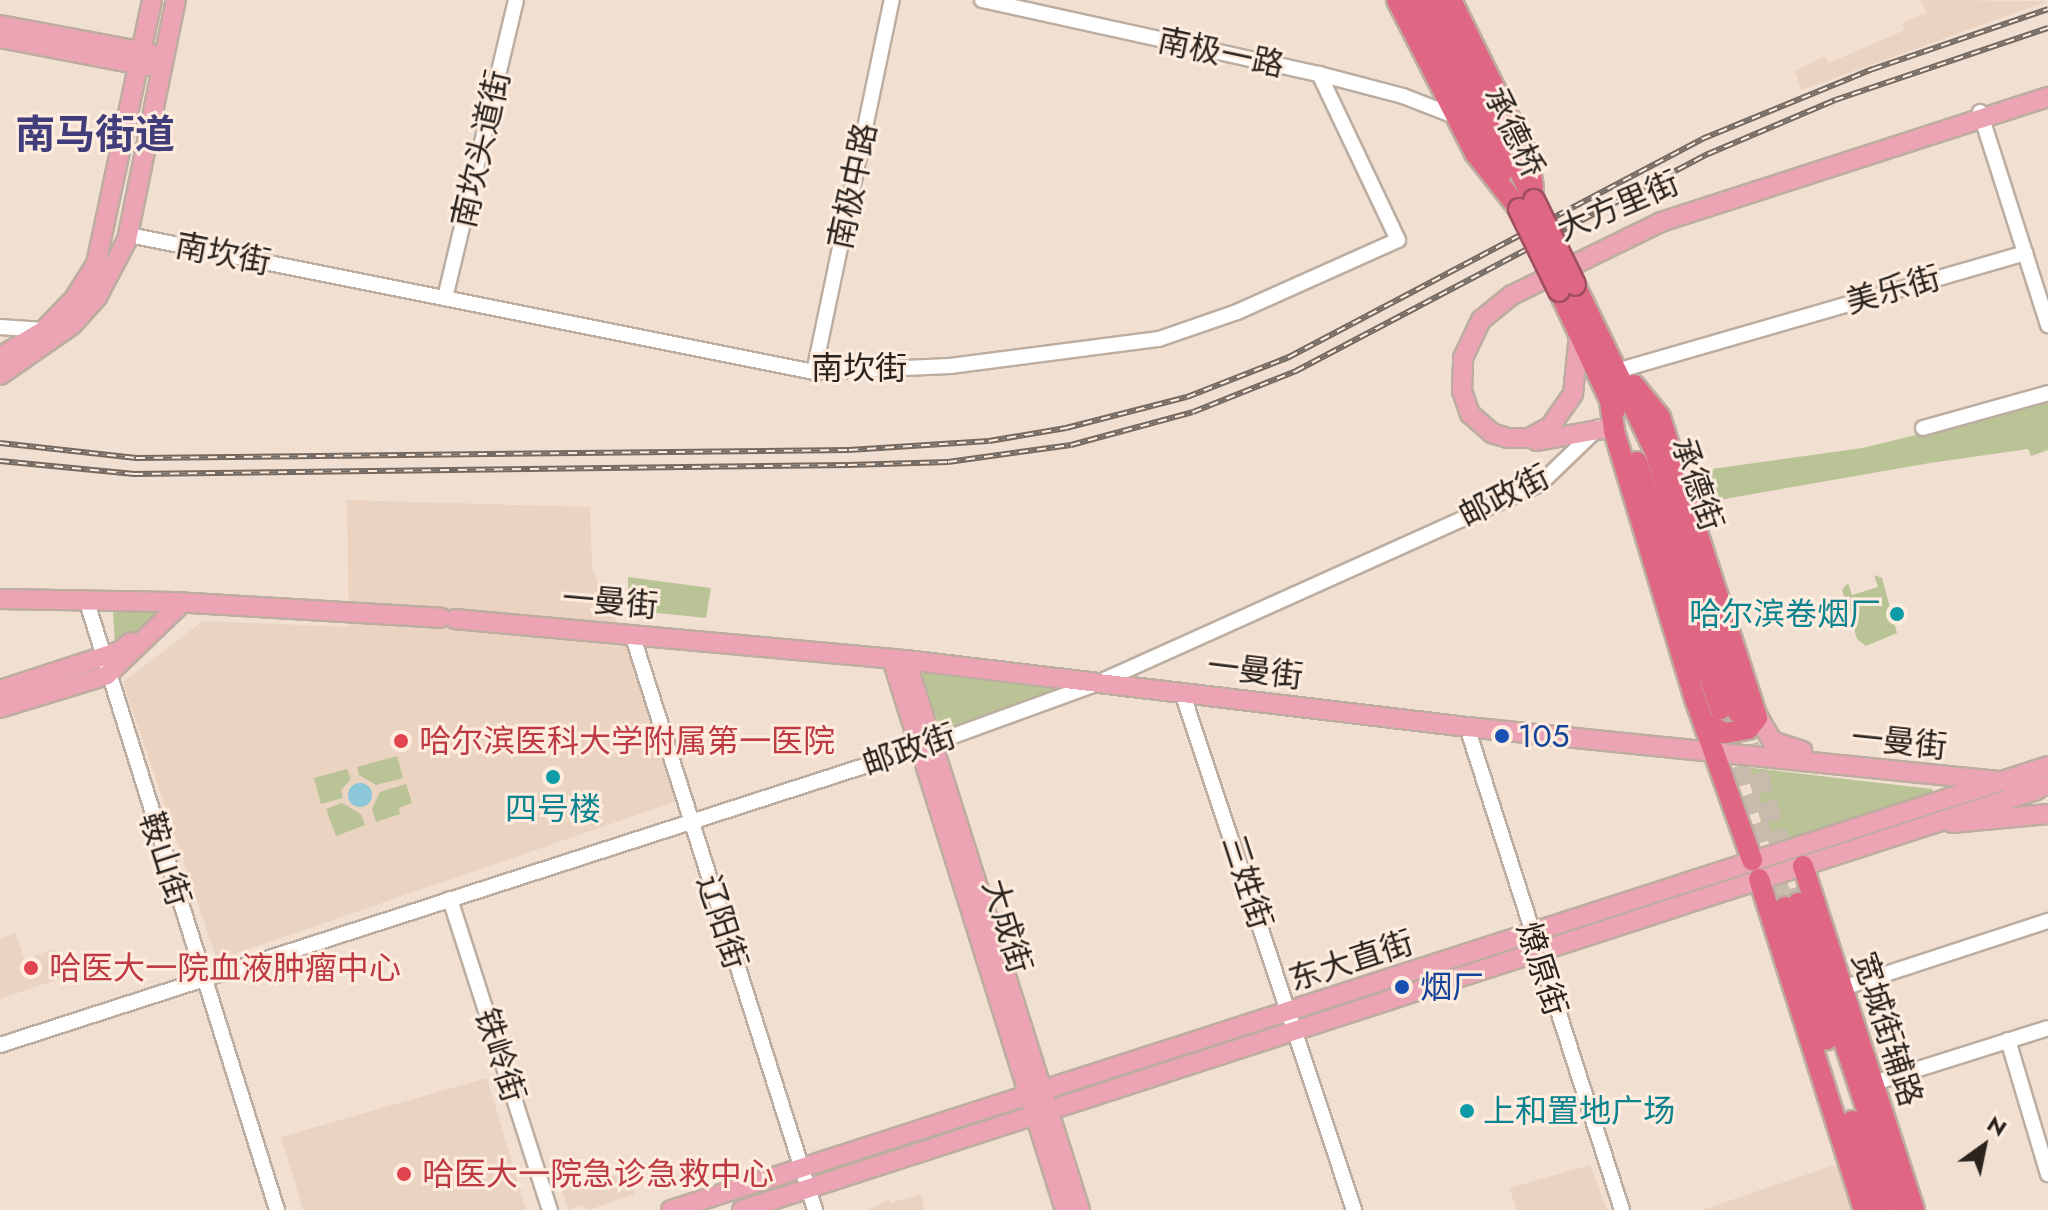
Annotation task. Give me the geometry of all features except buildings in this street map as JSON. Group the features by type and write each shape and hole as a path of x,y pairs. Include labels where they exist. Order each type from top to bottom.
{"highway":[{"path":"1397,0 1487,172 1526,205"},
{"name":"承德桥","path":"1416,0 1567,288"},
{"path":"1448,1 1471,40 1528,156 1526,205"},
{"name":"承德桥","path":"1448,1 1526,205"},
{"name":"承德街","path":"1567,288 1579,332 1641,471 1730,714"},
{"name":"承德街","path":"1567,288 1620,370 1655,451 1730,714"},
{"path":"1606,393 1606,428 1730,714 1716,753 1864,1210"},
{"name":"宽城街辅路","path":"1803,866 1914,1210"},
{"path":"1880,1210 1792,905 1900,1210"}],"main road":[{"path":"0,357 44,330 74,299 96,264 106,233 152,0"},
{"path":"0,375 72,325 97,297 128,237 176,0"},
{"path":"0,25 139,58"},
{"path":"0,38 163,62"},
{"name":"大方里街","path":"1579,332 1579,366 1566,412 1551,426 1523,439 1502,437 1483,427 1470,414 1462,391 1468,343 1493,306 1661,222 2048,90"},
{"name":"大方里街","path":"1606,428 1519,444 1494,440 1468,423 1459,405 1455,374 1466,332 1485,307 1597,243 1694,205 2048,97"},
{"name":"一曼街","path":"0,599 178,602 448,618 632,634 899,660 1467,727 2048,786"},
{"path":"0,708 104,666 178,602"},
{"name":"大成街","path":"899,660 1036,1093 1080,1210"},
{"path":"0,690 104,666"},
{"name":"一曼街","path":"1730,714 1788,749 2048,774"},
{"name":"东大直街","path":"742,1210 1537,954 1756,870 2048,766"},
{"name":"东大直街","path":"671,1210 1531,934 1756,870 1803,866 2048,786"},
{"path":"1922,826 2048,814"},
{"name":"大成街","path":"1043,1114 1065,1210"}],"street":[{"name":"南坎头道街","path":"445,298 516,0"},
{"name":"南极中路","path":"814,372 892,0"},
{"name":"南极一路","path":"982,0 1319,74 1403,96 1457,117"},
{"name":"南坎街","path":"128,237 814,372 950,366 1159,339 1237,312 1398,240 1319,74"},
{"path":"1981,115 2048,325"},
{"name":"美乐街","path":"1620,370 2025,253"},
{"path":"0,327 44,330"},
{"path":"1923,428 2048,393"},
{"name":"邮政街","path":"0,1045 926,745 1093,685 1539,485 1606,428"},
{"name":"鞍山街","path":"86,599 104,666 277,1210"},
{"name":"辽阳街","path":"632,634 815,1210"},
{"name":"三姓街","path":"1182,692 1354,1210"},
{"name":"燎原街","path":"1467,727 1537,954 1622,1210"},
{"name":"铁岭街","path":"450,899 550,1210"},
{"path":"1843,988 2048,921"},
{"path":"1874,1083 2048,1028"},
{"path":"2008,1040 2048,1174"}],"shaded area":[{"path":"1921,0 2048,1 1801,90 1795,71 1825,56 1829,63 1905,30 1902,23 1926,13"},
{"name":"哈尔滨医科大学附属第一医院","path":"347,500 590,507 592,568 633,657 677,801 217,960 123,682 203,621 349,627"},
{"name":"哈医大一院血液肿瘤中心","path":"16,933 24,959 55,949 65,977 0,999 0,938"},
{"name":"哈医大一院急诊急救中心","path":"487,1078 526,1210 303,1210 281,1137"},
{"path":"574,1153 585,1186 628,1171 635,1194 589,1210 580,1205 568,1210 552,1160"},
{"path":"1838,1164 1851,1210 1702,1210"},
{"path":"1590,1165 1607,1210 1517,1210 1509,1188"},
{"path":"921,1194 925,1210 868,1210 889,1199 891,1203"}],"green space":[{"path":"2048,403 2048,450 2031,456 2028,449 1713,501 1704,470 1862,448"},
{"path":"1874,575 1882,578 1897,633 1866,646 1857,639 1842,590 1848,583 1852,595 1878,587"},
{"path":"628,577 711,588 706,618 629,610"},
{"path":"153,607 157,612 119,648 115,646 113,613 118,608"},
{"path":"926,671 1057,683 1059,689 948,729 940,726 920,676"},
{"path":"397,756 403,778 376,785 359,775 357,767"},
{"path":"1745,767 1932,789 1934,794 1773,843 1766,839"},
{"path":"347,769 351,779 341,790 343,798 321,804 314,778"},
{"path":"406,784 412,803 399,808 400,814 376,822 372,809 380,792"},
{"path":"342,803 361,814 365,825 336,836 326,809"}],"water":[{"path":"360,783 371,790 372,795 365,806 360,807 349,800 348,795 355,784"}],"tunnel":[{"path":"1720,709 1785,907"},
{"path":"1740,716 1798,903"}],"railway":[{"path":"0,443 136,458 849,450 989,441 1066,428 1187,397 1289,357 1702,139 1873,69 2048,9"},
{"path":"0,461 134,474 848,465 948,462 1071,445 1193,412 1296,371 1708,154 1835,100 2048,28"}],"place":[{"name":"哈尔滨卷烟厂","path":"1897,614"},
{"name":"105","path":"1502,736"},
{"name":"哈尔滨医科大学附属第一医院","path":"401,741"},
{"name":"四号楼","path":"553,777"},
{"name":"哈医大一院血液肿瘤中心","path":"31,968"},
{"name":"烟厂","path":"1402,987"},
{"name":"上和置地广场","path":"1467,1111"},
{"name":"哈医大一院急诊急救中心","path":"404,1174"}],"district":[{"name":"南马街道","path":"95,134"}]}
